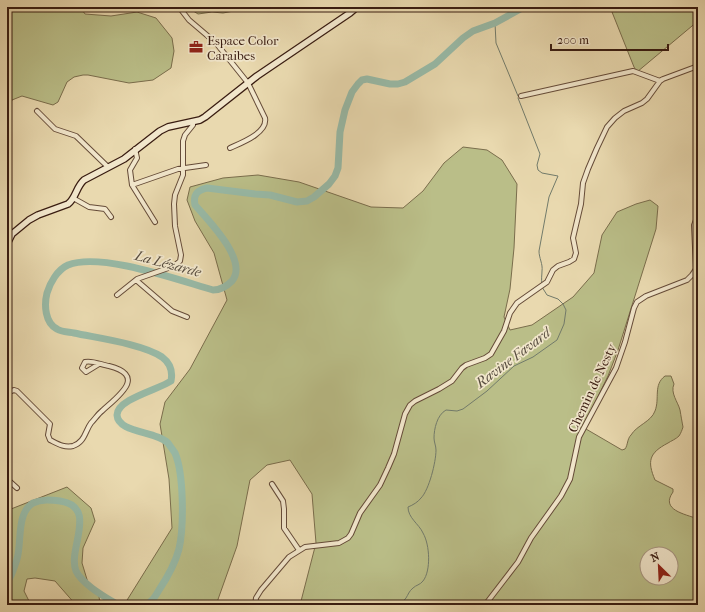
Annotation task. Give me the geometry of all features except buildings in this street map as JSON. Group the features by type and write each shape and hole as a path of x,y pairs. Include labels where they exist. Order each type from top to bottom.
{"main road":[{"path":"7,244 12,234 29,220 38,215 68,204 73,198 79,185 84,180 124,159 168,127 193,122 205,117 248,83 357,7"}],"street":[{"path":"179,7 189,20 216,43 248,83 265,118 265,124 249,139 230,148"},
{"path":"255,605 256,598 261,590 289,557 299,550 309,547 339,543 348,538 360,513 380,485 388,468 394,454 404,414 410,406 415,401 452,381 466,365 485,358 491,354 504,330 510,313 517,303 544,285 553,270 558,266 574,259 576,253 574,238 581,204 583,183 607,127 624,111 642,103 647,99 660,81 698,66"},
{"path":"522,96 633,71 660,81"},
{"path":"37,111 55,129 76,136 108,167"},
{"path":"117,295 136,280 178,264 181,258 175,226 174,204 183,179 183,141 185,135 193,125 193,122"},
{"path":"135,150 137,158 130,170 132,185 155,222"},
{"path":"132,185 184,168 206,164"},
{"path":"73,198 89,207 105,209 111,218"},
{"name":"Chemin de Nesty","path":"485,605 518,562 531,538 561,496 567,485 570,479 579,437 616,368 637,302 646,296 686,280 696,269 694,225 698,215"},
{"path":"136,280 172,311 187,317"},
{"path":"7,392 14,390 17,391 50,424 48,435 50,440 61,446 73,446 82,441 89,425 100,412 121,395 127,387 128,378 124,372 119,369 100,364"},
{"path":"7,479 17,488"},
{"path":"272,484 283,501 284,528 299,550"}],"green space":[{"path":"7,7 80,7 85,14 111,16 137,12 156,18 172,38 174,51 171,68 153,80 129,83 88,75 74,77 67,82 58,102 53,105 22,96 12,100 7,110"},
{"path":"187,7 255,7 223,13 212,12 198,14"},
{"path":"610,7 698,7 698,21 637,72"},
{"path":"463,147 487,150 502,160 517,184 514,248 510,289 504,317 510,330 532,325 573,297 594,273 602,235 617,212 650,200 658,206 656,229 618,350 608,376 585,423 586,429 622,450 625,449 629,438 653,415 656,406 659,383 665,376 671,376 674,384 673,391 680,410 683,427 679,436 653,454 651,458 651,468 655,480 673,489 670,498 672,507 681,513 698,519 698,605 300,605 316,543 312,494 290,460 267,465 250,480 237,546 216,605 124,605 172,528 169,479 160,424 165,402 190,369 227,300 214,253 195,221 187,200 190,187 223,178 258,175 299,182 371,207 403,208 423,191 444,163"},
{"path":"67,487 91,508 95,521 83,548 82,563 89,586 99,596 100,605 76,605 55,581 35,578 27,579 24,591 31,605 7,605 7,507 11,509"}],"waterway":[{"name":"La Lézarde","path":"145,605 153,599 165,581 179,549 182,528 182,487 178,462 175,453 168,443 155,436 130,429 119,421 117,415 119,409 131,399 171,381 171,371 167,362 154,352 120,342 59,330 53,326 50,323 46,313 46,303 48,289 54,277 60,270 68,265 82,262 100,262 140,269 213,290 225,286 232,281 236,273 235,263 225,241 195,205 195,196 198,192 207,188 270,195 297,202 307,201 329,184 335,176 338,168 340,132 345,110 352,92 362,80 367,79 390,84 405,82 435,64 463,38 473,31 495,23 524,7"},
{"name":"Ravine Favard","path":"495,23 496,43 518,96"},
{"name":"Ravine Favard","path":"518,98 540,154 537,165 538,170 542,173 558,176 549,197 539,251 542,266 542,284"},
{"name":"Ravine Favard","path":"389,605 404,600 412,589 421,583 426,577 429,558 427,544 421,530 408,511 408,507 420,499 427,489 436,455 434,438 440,415 446,410 457,411 463,409 487,391 514,366 533,357 557,340 564,324 566,310 558,299 547,295 542,287"},
{"name":"La Lézarde","path":"7,581 11,576 17,560 20,529 24,514 33,503 50,500 60,501 72,505 78,511 80,520 74,562 76,571 83,581 118,605"}],"place":[{"name":"Espace Color Caraibes","path":"196,47"}]}
